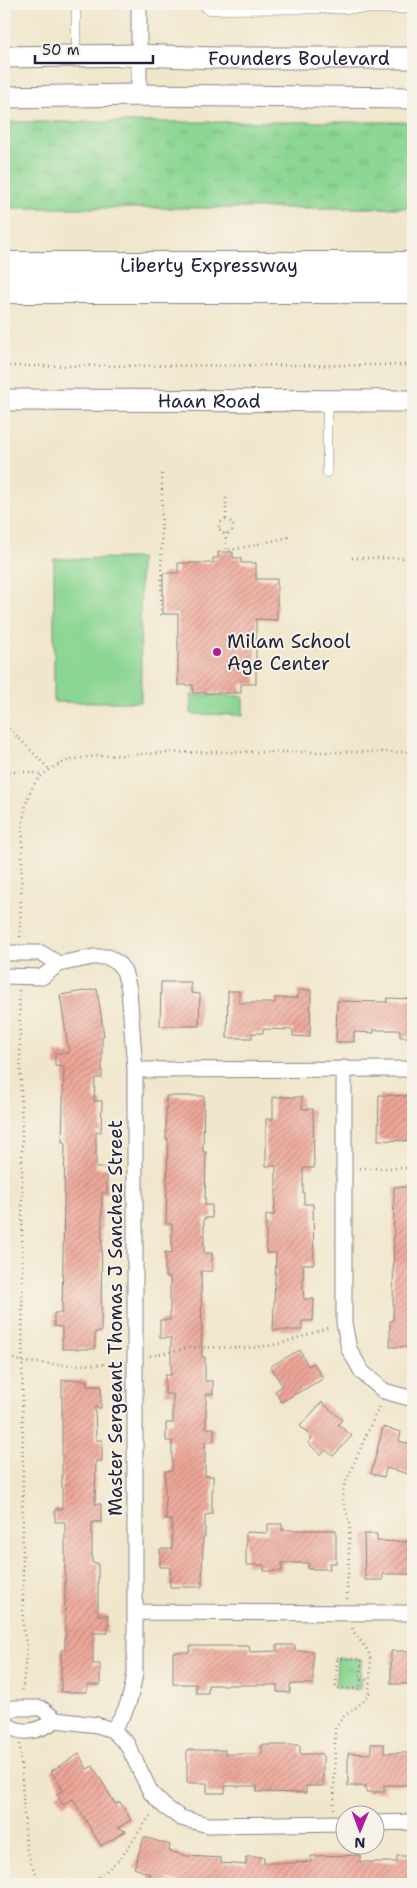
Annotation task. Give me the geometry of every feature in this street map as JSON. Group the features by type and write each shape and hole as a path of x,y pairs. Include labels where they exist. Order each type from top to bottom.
{"highway":[{"name":"Liberty Expressway","path":"4,265 413,265"},
{"name":"Liberty Expressway","path":"4,290 413,290"}],"street":[{"path":"138,96 139,4"},
{"name":"Founders Boulevard","path":"4,57 413,58"},
{"name":"Founders Boulevard","path":"4,97 413,98"},
{"name":"Haan Road","path":"4,400 413,400"},
{"path":"4,954 42,953 59,964"},
{"name":"Master Sergeant Thomas J Sanchez Street","path":"11,976 42,976 59,964 93,957 108,957 118,963 124,971 129,989 135,1070 135,1673 131,1700 120,1721 112,1730"},
{"path":"344,1068 344,1323 349,1350 362,1372 384,1391 413,1400"},
{"path":"135,1070 413,1069"},
{"path":"135,1612 413,1612"},
{"path":"4,1715 13,1708 40,1708 56,1720 97,1725 112,1730 127,1744 151,1793 181,1818 208,1825 334,1823"},
{"path":"4,1723 13,1730 40,1730 56,1720"},
{"path":"384,1823 413,1822"}],"lane":[{"path":"76,4 76,57"},
{"path":"201,4 208,10 413,9"},
{"path":"327,401 327,473"}],"path":[{"path":"4,366 413,364"},
{"path":"161,616 162,473"},
{"path":"226,496 226,519"},
{"path":"226,519 230,521 233,527 226,534"},
{"path":"226,519 221,521 219,526 221,532 226,534"},
{"path":"226,534 226,550 288,537"},
{"path":"352,558 413,558"},
{"path":"4,727 12,730 50,770"},
{"path":"19,953 25,803 31,787 50,770 67,761 158,752 413,752"},
{"path":"4,772 29,772 44,775"},
{"path":"11,976 22,1141 23,1629 27,1646 20,1708"},
{"path":"344,1168 413,1168"},
{"path":"4,1355 22,1362 119,1365 170,1351 193,1347 247,1348 283,1343 344,1323"},
{"path":"337,1658 361,1659 361,1679 360,1689 336,1688 337,1658"},
{"path":"361,1679 370,1680"},
{"path":"21,1730 20,1763 26,1847 32,1866 42,1884"},
{"path":"91,1884 121,1858 160,1802"}],"green space":[{"path":"4,122 413,122 413,208 4,208"},
{"path":"140,558 141,702 54,702 54,559"},
{"path":"191,695 243,696 243,715 191,714"},
{"path":"337,1658 361,1659 360,1689 336,1688"}],"building":[{"name":"Milam School Age Center","path":"218,552 233,552 233,558 241,558 241,563 256,563 256,579 277,579 277,620 256,619 256,684 241,684 241,693 193,693 193,685 178,685 178,614 163,614 163,573 178,573 178,563 213,563 213,558 218,558"},
{"path":"161,982 191,982 191,993 200,994 199,1026 160,1026"},
{"path":"97,989 104,1036 102,1036 102,1078 95,1078 94,1101 102,1101 101,1132 96,1132 96,1168 107,1168 107,1193 102,1193 101,1332 95,1332 95,1349 62,1349 62,1327 54,1326 54,1313 62,1313 65,1142 62,1142 64,1067 55,1066 55,1053 69,1053 60,995"},
{"path":"298,990 311,990 310,1037 293,1036 293,1030 263,1029 263,1033 252,1033 252,1038 227,1038 228,991 239,991 239,1003 275,1003 275,998 298,998"},
{"path":"387,998 413,999 413,1037 400,1037 400,1030 374,1030 374,1033 354,1032 354,1042 336,1042 337,1001 387,1002"},
{"path":"379,1095 413,1096 413,1141 378,1140"},
{"path":"166,1096 204,1096 203,1152 206,1152 205,1205 212,1205 212,1218 204,1218 204,1253 212,1253 212,1271 201,1271 202,1357 205,1357 205,1381 213,1381 213,1394 206,1394 206,1428 214,1428 214,1442 205,1442 205,1476 213,1476 213,1490 212,1514 205,1515 202,1587 170,1587 170,1567 160,1567 160,1549 172,1549 172,1520 166,1520 165,1490 165,1471 172,1471 172,1441 166,1441 166,1423 173,1423 173,1394 165,1394 165,1375 171,1375 171,1338 160,1338 160,1320 170,1320 170,1277 165,1277 165,1252 172,1253 172,1224 166,1224 168,1139 166,1139"},
{"path":"273,1097 302,1097 302,1109 313,1109 314,1168 303,1168 303,1193 304,1204 313,1204 314,1264 303,1264 303,1288 304,1299 314,1299 313,1321 302,1321 302,1330 273,1330 276,1253 266,1253 266,1215 274,1215 276,1166 266,1166 266,1119 273,1119"},
{"path":"394,1187 413,1187 413,1347 390,1347 390,1321 393,1321"},
{"path":"300,1350 308,1366 314,1363 323,1379 281,1402 275,1391 282,1386 271,1366"},
{"path":"62,1380 87,1380 87,1386 101,1386 101,1408 95,1407 96,1440 102,1440 102,1461 96,1461 95,1504 101,1504 101,1522 92,1522 92,1563 98,1563 98,1615 108,1615 108,1633 93,1633 93,1664 100,1664 100,1685 87,1685 87,1692 61,1692 61,1650 65,1650 65,1522 55,1522 55,1509 62,1509"},
{"path":"322,1402 342,1420 338,1424 352,1436 333,1456 326,1450 321,1455 308,1443 312,1438 300,1426"},
{"path":"383,1427 401,1432 399,1441 413,1445 413,1456 409,1474 386,1468 384,1477 371,1474"},
{"path":"268,1524 282,1524 282,1530 336,1530 336,1563 329,1563 330,1569 308,1569 308,1563 282,1563 282,1571 264,1571 264,1565 246,1565 246,1532 268,1533"},
{"path":"364,1534 377,1534 377,1541 413,1542 413,1574 383,1574 383,1580 365,1580"},
{"path":"277,1645 295,1645 295,1651 313,1651 313,1684 290,1684 290,1693 277,1692 277,1685 208,1685 208,1693 196,1693 196,1684 173,1684 173,1652 190,1652 190,1646 249,1646 250,1652 277,1651"},
{"path":"391,1651 413,1651 413,1684 391,1684"},
{"path":"371,1744 384,1744 384,1753 413,1753 413,1785 384,1785 384,1792 366,1792 366,1786 348,1786 348,1753 371,1754"},
{"path":"262,1745 300,1745 300,1754 323,1754 323,1786 306,1786 306,1793 257,1792 257,1786 225,1786 225,1793 207,1793 207,1783 187,1783 187,1750 225,1750 225,1754 262,1754"},
{"path":"79,1754 87,1769 93,1766 115,1804 120,1802 131,1820 117,1828 126,1831 101,1846 73,1799 63,1805 56,1794 63,1790 51,1771"},
{"path":"144,1837 170,1845 169,1851 187,1856 221,1858 221,1863 246,1865 246,1857 264,1857 264,1863 294,1863 311,1862 311,1856 360,1856 360,1862 397,1862 397,1856 413,1856 413,1884 181,1884 167,1879 166,1884 159,1884 148,1881 150,1874 134,1868"}],"place":[{"name":"Milam School Age Center","path":"217,652"}]}
